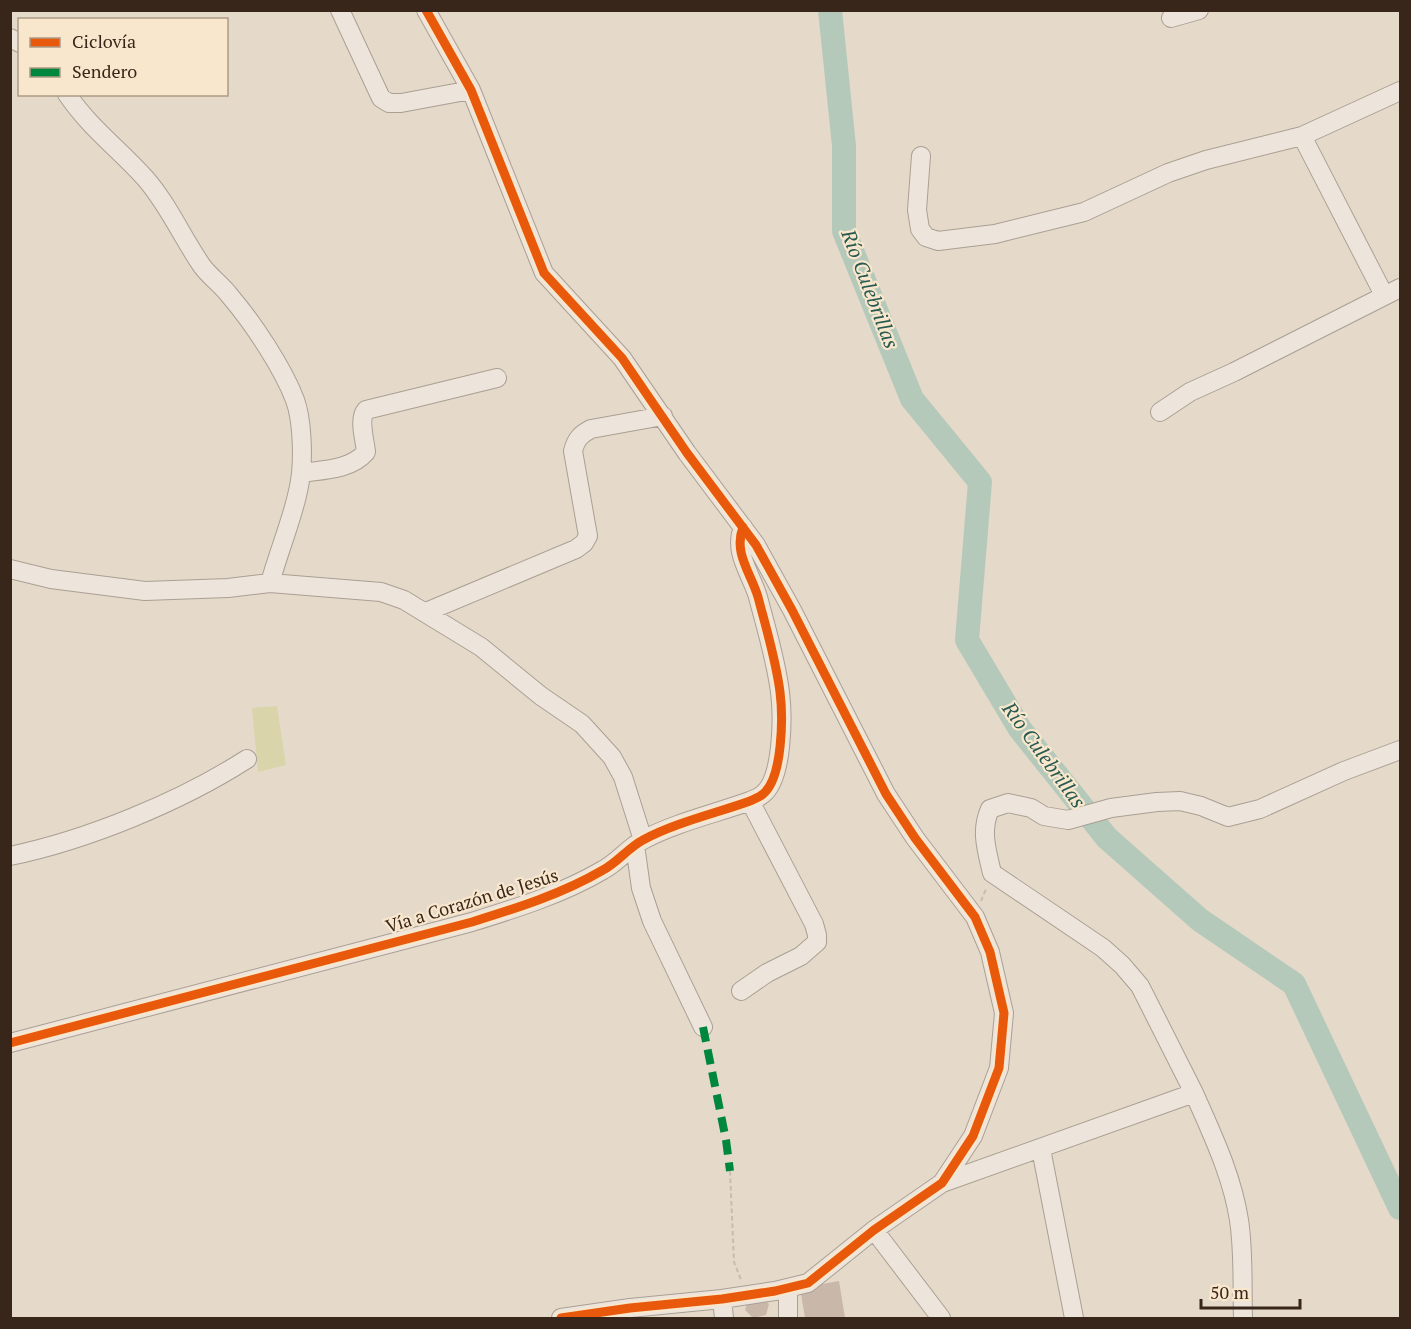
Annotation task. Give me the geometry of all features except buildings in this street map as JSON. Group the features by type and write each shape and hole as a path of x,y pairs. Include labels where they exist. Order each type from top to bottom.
{"street":[{"path":"340,10 381,98 389,102 401,103 471,90"},
{"path":"426,10 471,90 544,273 622,358 687,453 756,545 792,610 886,794 915,838 975,917 990,952 1004,1013 999,1068 973,1136 942,1184"},
{"path":"1171,18 1199,10"},
{"path":"921,156 918,210 920,229 926,237 938,241 995,234 1073,215 1111,201 1168,173 1206,160 1302,136 1401,91"},
{"path":"68,96 88,123 144,177 156,192 205,269 236,303 281,371 296,401 301,473 295,501 270,582"},
{"path":"1160,412 1190,392 1392,292 1302,136"},
{"path":"301,473 349,464 361,458 366,452 362,420 362,414 366,410 497,378"},
{"path":"426,612 576,549 584,543 588,536 573,451 575,442 582,433 591,429 663,416"},
{"name":"Vía a Corazón de Jesús","path":"10,1044 523,907 573,887 607,868 639,842 764,794 776,774 780,735 780,693 759,599 740,550 738,538 743,527"},
{"path":"10,569 51,579 145,591 228,588 270,582 381,592 404,600 481,646 541,696 582,724 612,757 623,777 639,842 642,888 652,921 703,1027"},
{"path":"1243,1318 1244,1274 1239,1221 1228,1174 1194,1093 1140,986 1103,948 992,873 986,847 984,822 990,809 1008,803 1030,808 1044,816 1068,820 1111,808 1180,801 1201,806 1228,817 1260,809 1344,771 1401,750"},
{"path":"10,856 67,843 111,825 159,805 230,770 247,759"},
{"path":"741,991 767,973 801,956 817,942 814,924 750,801"},
{"path":"561,1318 630,1308 722,1299 788,1289 808,1283 874,1230 942,1184 1194,1093"},
{"path":"1041,1149 1074,1318"},
{"path":"874,1230 941,1318"},
{"path":"788,1289 788,1318"},
{"path":"722,1299 724,1318"}],"path":[{"path":"975,917 992,873"},
{"path":"730,1171 734,1262 747,1294"}],"shaded area":[{"path":"277,706 286,765 258,772 252,708"}],"waterway":[{"name":"Río Culebrillas","path":"830,10 844,146 844,231 912,399 980,482 967,640 1020,729 1107,838 1200,920 1294,984 1400,1208"}],"marked path":[{"path":"703,1027 730,1171"}],"cycle path":[{"path":"426,10 471,90 544,273 622,358 687,453 756,545 792,610 886,794 915,838 975,917 990,952 1004,1013 999,1068 973,1136 942,1183 874,1230 808,1283 775,1291 722,1299 630,1308 561,1318"},
{"path":"10,1043 472,922 506,911 539,900 587,879 608,867 638,843 655,834 762,795 770,786 778,761 781,703 776,668 758,597 744,563 740,546 743,527"}]}
